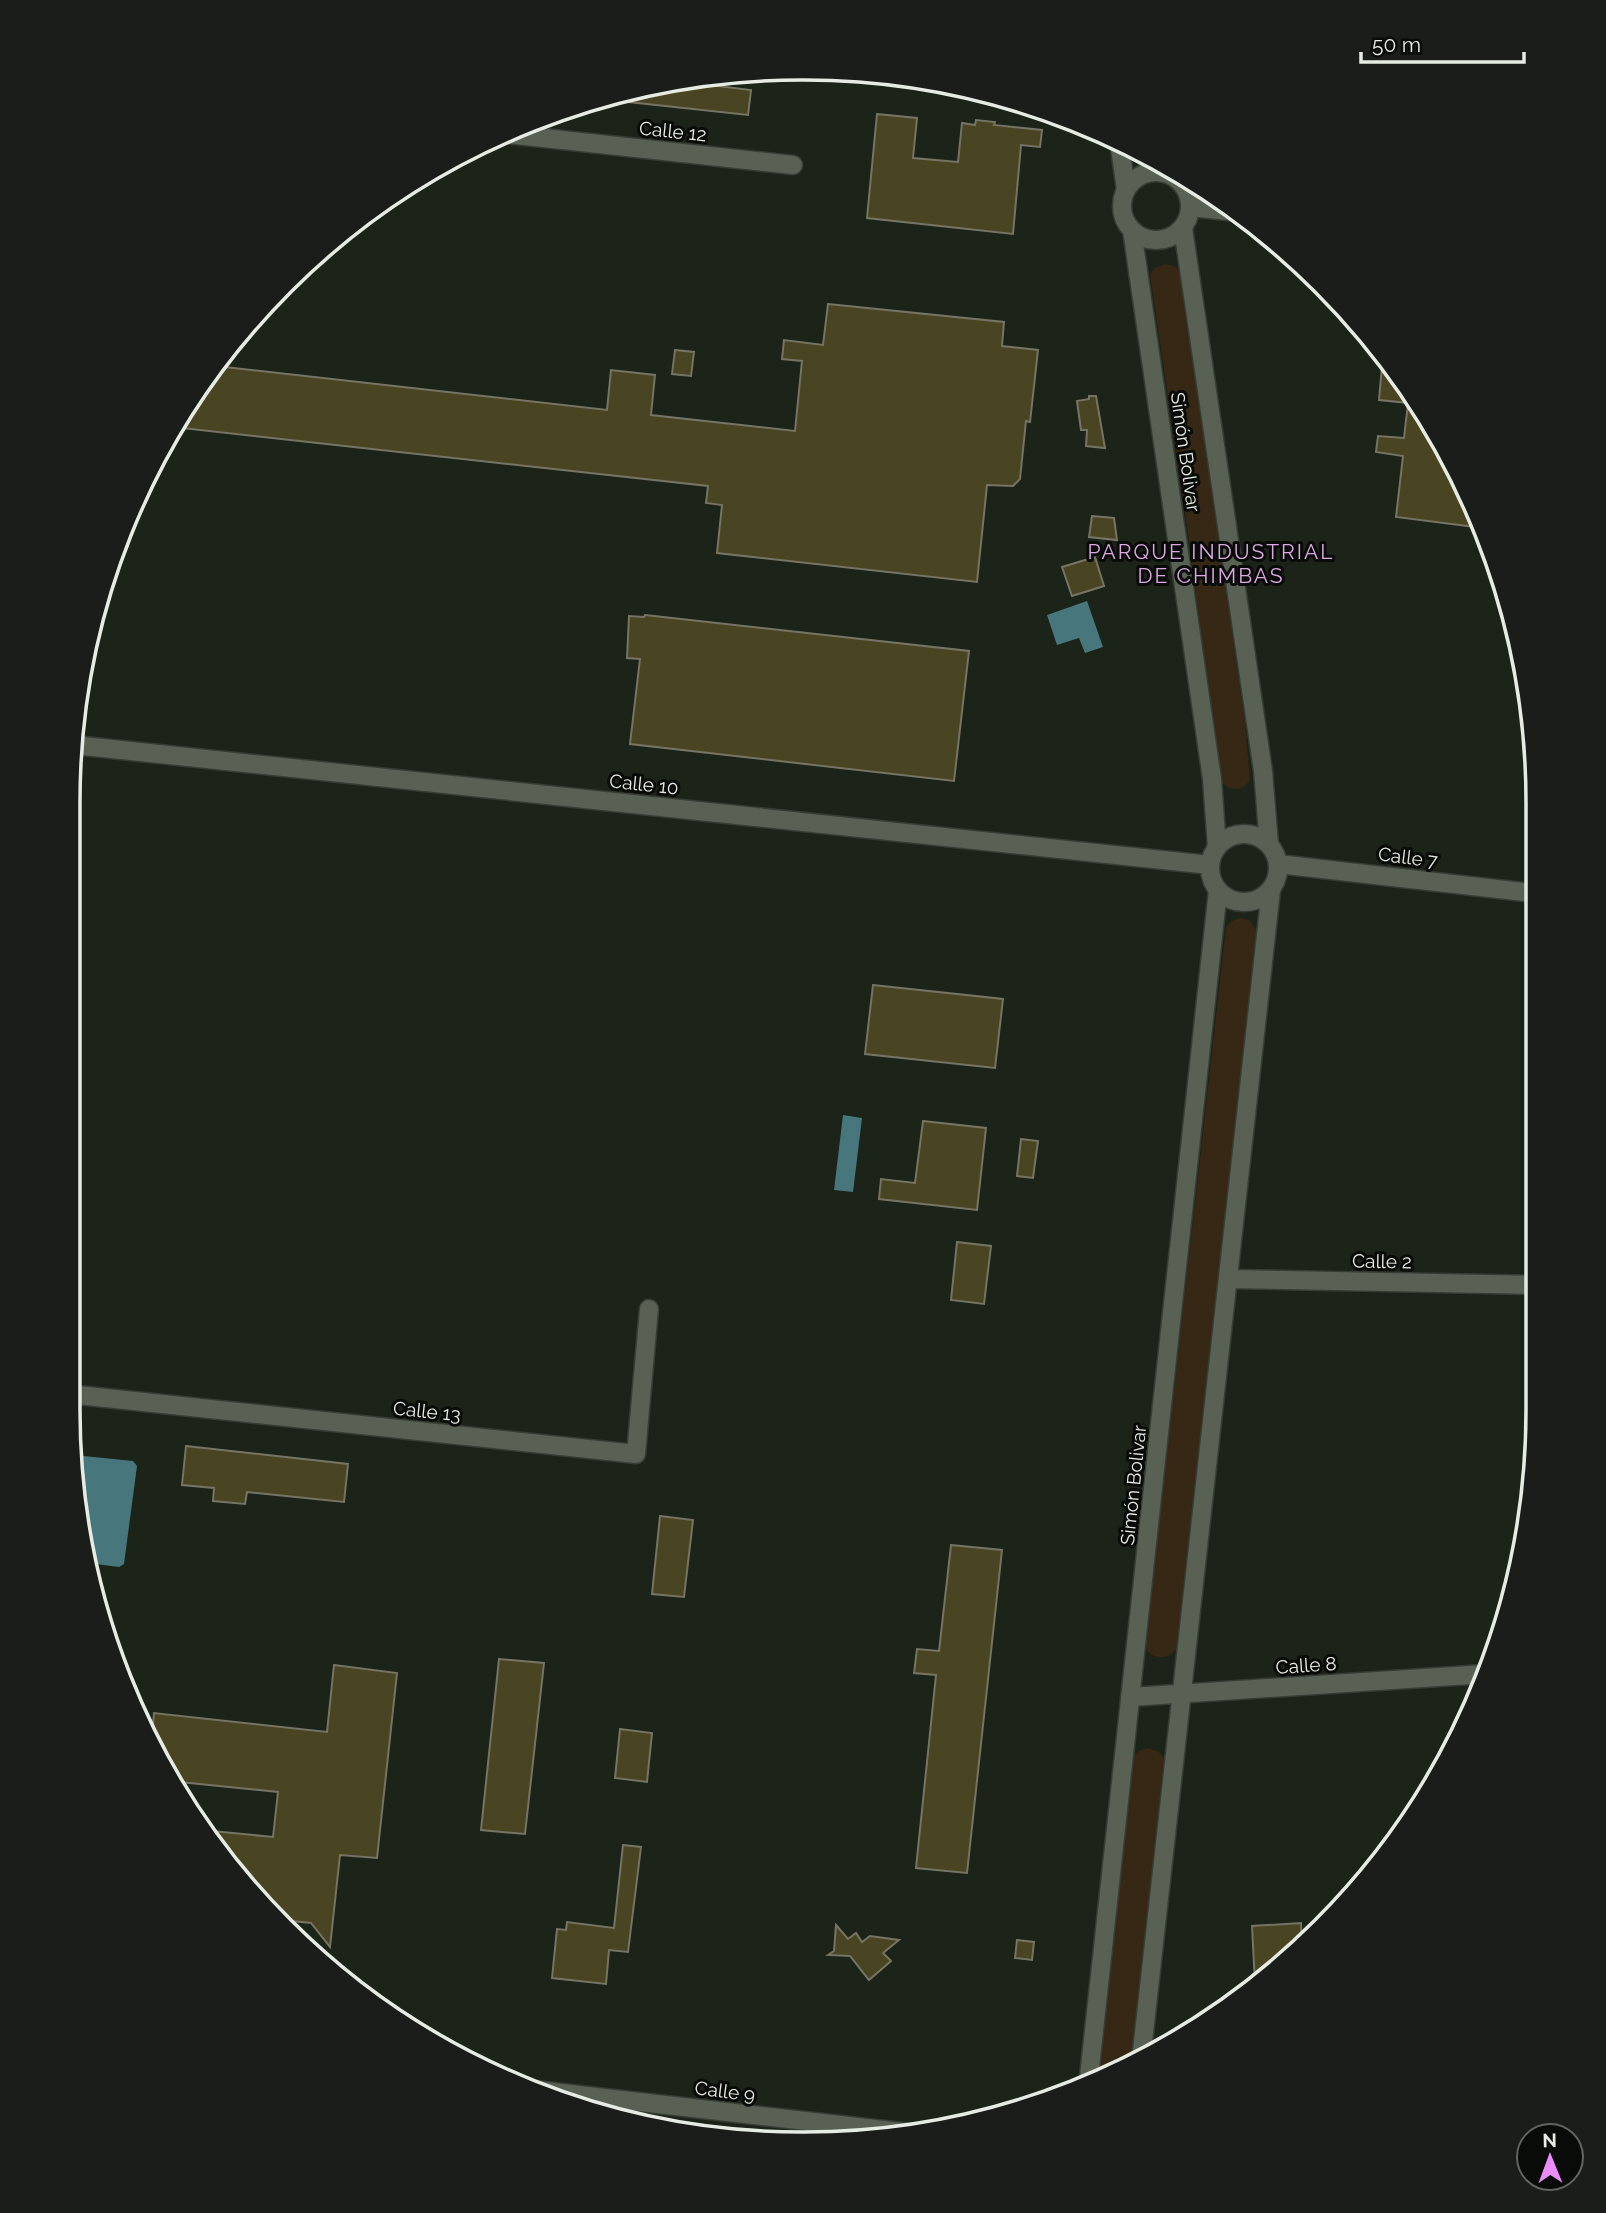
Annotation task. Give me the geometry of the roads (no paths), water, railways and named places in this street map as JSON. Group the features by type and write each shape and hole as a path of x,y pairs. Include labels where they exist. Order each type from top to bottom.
{"street":[{"name":"Calle 12","path":"525,136 793,165"},
{"path":"1121,154 1126,190"},
{"path":"1155,172 1139,177 1126,190 1123,216 1132,230 1149,240 1158,240 1167,239 1183,228 1191,207 1187,191"},
{"path":"1191,207 1215,210"},
{"name":"Simón Bolivar","path":"1183,228 1263,771 1269,844"},
{"name":"Simón Bolivar","path":"1132,230 1212,779 1217,847"},
{"name":"Calle 10","path":"83,746 1210,865"},
{"path":"1237,834 1259,837 1269,844 1279,864 1276,882 1270,890 1250,901 1238,901 1218,890 1210,865 1217,847 1237,834"},
{"name":"Calle 7","path":"1279,864 1526,892"},
{"name":"Simón Bolivar","path":"1089,2073 1218,890"},
{"path":"1142,2048 1270,890"},
{"name":"Calle 2","path":"1228,1279 1526,1285"},
{"name":"Calle 13","path":"80,1395 636,1454 649,1309"},
{"name":"Calle 8","path":"1130,1697 1475,1675"},
{"name":"Calle 9","path":"571,2094 872,2129"}],"water":[{"path":"1087,601 1103,647 1085,653 1079,638 1057,645 1047,615"},
{"path":"843,1115 862,1118 853,1192 834,1190"},
{"path":"82,1456 133,1461 137,1466 124,1564 119,1567 97,1564"}],"district":[{"name":"PARQUE INDUSTRIAL DE CHIMBAS","path":"1211,563"}]}
